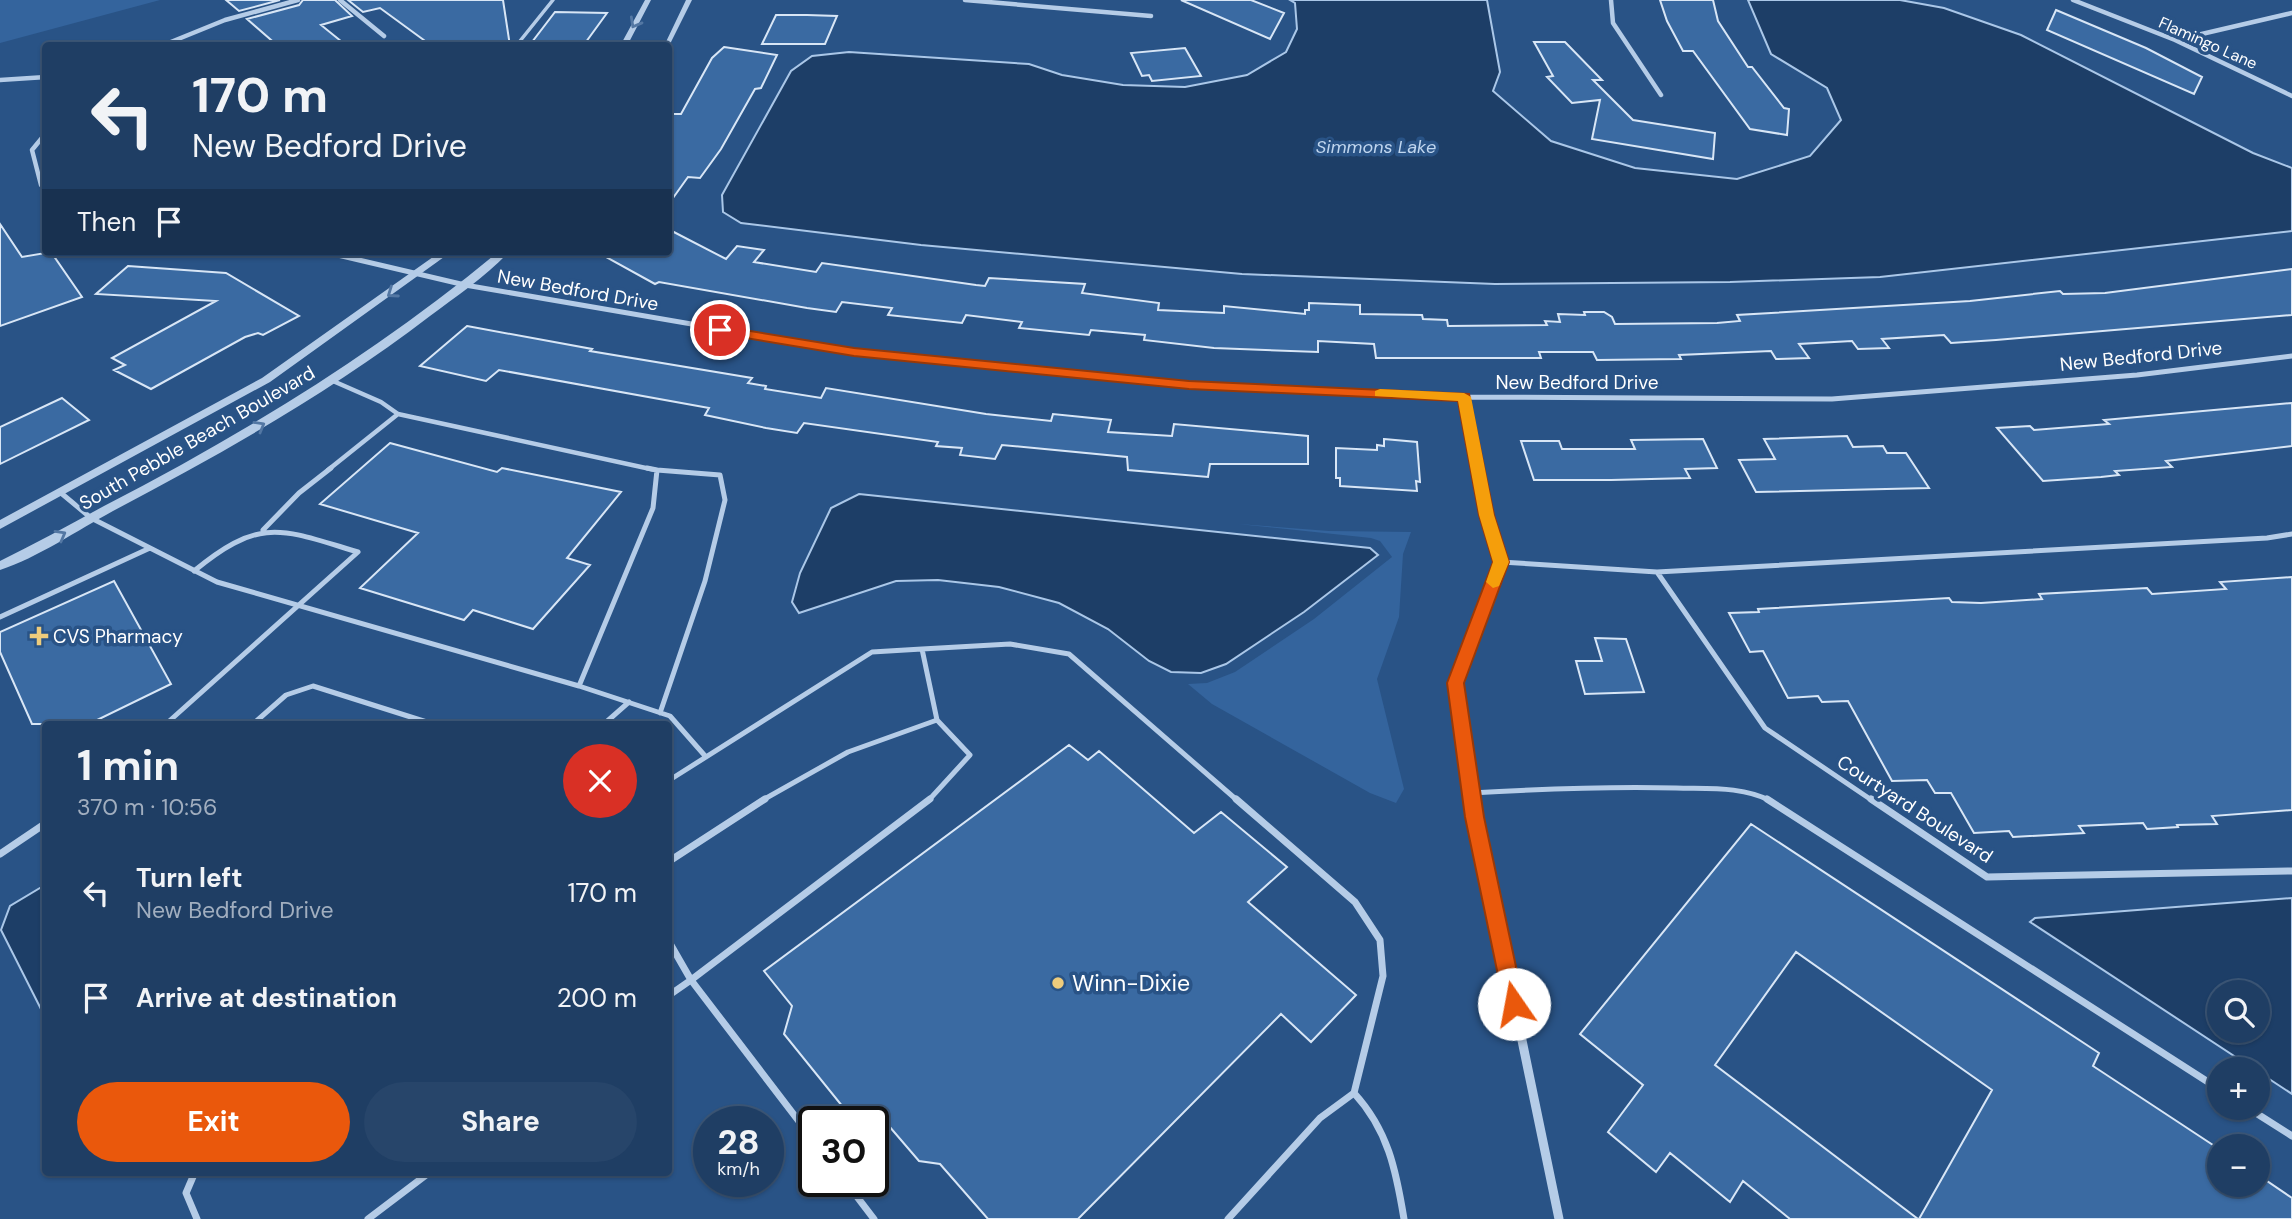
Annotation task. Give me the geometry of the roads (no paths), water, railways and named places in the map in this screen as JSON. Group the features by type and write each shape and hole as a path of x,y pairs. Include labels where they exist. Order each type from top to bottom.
{"street":[{"path":"171,42 225,20 298,0"},
{"path":"340,0 384,36"},
{"path":"625,42 648,0"},
{"path":"669,42 689,0"},
{"path":"965,0 1151,16"},
{"path":"1611,0 1613,23 1661,95"},
{"name":"Flamingo Lane","path":"2073,0 2175,40 2292,96"},
{"path":"2175,40 2292,13"},
{"path":"0,80 42,77"},
{"path":"42,138 32,150 42,187"},
{"name":"New Bedford Drive","path":"347,256 466,285 854,352 1189,385 1464,397 1832,399 2137,374 2292,356"},
{"name":"South Pebble Beach Boulevard","path":"0,525 266,380 441,256"},
{"name":"South Pebble Beach Boulevard","path":"0,566 211,454 332,381 466,285 499,256"},
{"path":"1464,397 1486,515 1501,562 1456,683 1471,793 1559,1219"}],"lane":[{"path":"519,42 554,0"},
{"path":"332,381 381,402 398,414 657,470 720,475 725,500 705,581 660,713"},
{"path":"194,571 224,547 263,530 299,493 398,414"},
{"path":"579,686 653,508 657,470"},
{"path":"61,493 92,518 217,582 579,686 670,716 706,757"},
{"path":"169,721 358,552 297,535 263,530"},
{"path":"1501,562 1657,572 2253,539 2292,534"},
{"path":"0,617 150,548"},
{"name":"Courtyard Boulevard","path":"1657,572 1765,728 1987,877 2292,871"},
{"path":"672,778 872,652 1010,644 1069,654 1355,902 1380,940 1383,976 1354,1093 1320,1118 1228,1219"},
{"path":"672,993 930,799 970,755 937,720 922,649"},
{"path":"256,721 286,695 313,686 424,721"},
{"path":"607,721 629,702"},
{"path":"672,859 754,806 848,751 937,720"},
{"path":"1471,793 1597,786 1754,792 1790,811 2207,1081"},
{"path":"0,853 42,826"},
{"path":"672,947 691,980 798,1120"},
{"path":"1354,1093 1375,1113 1393,1154 1404,1219"},
{"path":"2267,1120 2292,1136"},
{"path":"193,1176 186,1193 197,1219"},
{"path":"368,1219 425,1176"},
{"path":"857,1197 874,1219"}],"water":[{"name":"Simmons Lake","path":"1290,0 1487,0 1500,72 1493,91 1551,141 1635,168 1737,179 1810,156 1841,120 1827,88 1771,54 1748,0 1900,0 1944,8 2021,35 2253,153 2292,168 2292,231 1880,277 1730,282 1495,284 1242,274 921,245 741,223 723,212 722,195 791,71 812,56 849,52 1029,64 1062,75 1123,85 1185,87 1247,75 1286,52 1297,29 1295,3"},
{"path":"859,494 1370,548 1378,555 1304,612 1226,664 1201,673 1171,672 1149,661 1108,629 1059,603 999,587 938,580 896,581 799,613 792,602 800,573 831,508"},
{"path":"42,887 42,1011 1,930 10,906"},
{"path":"2292,898 2292,1094 2270,1080 2270,1057 2236,1057 2214,1043 2270,1043 2270,980 2207,980 2207,1038 2030,922 2035,918"}],"place":[{"name":"CVS Pharmacy","path":"39,636"},
{"name":"Winn-Dixie","path":"1058,983"}]}
